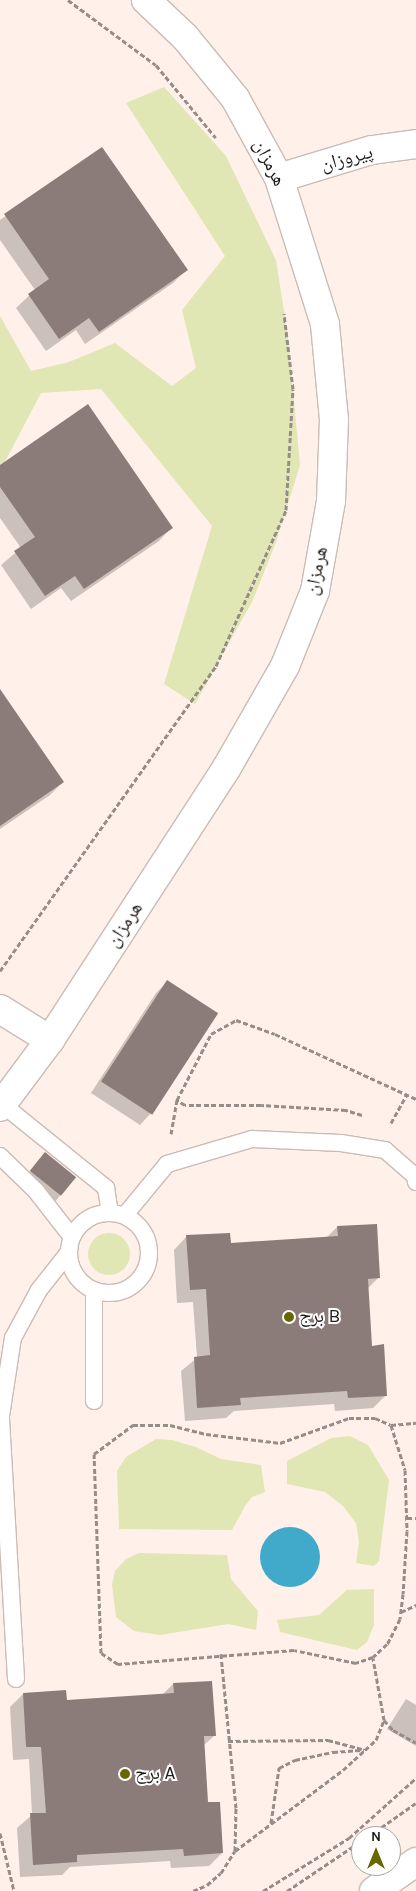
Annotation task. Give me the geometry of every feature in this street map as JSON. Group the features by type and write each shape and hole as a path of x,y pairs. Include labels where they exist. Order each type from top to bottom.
{"street":[{"name":"هرمزان","path":"1,1105 50,1040 226,769 286,666 315,591 331,501 334,420 325,324 279,178 235,98 185,37 146,0"},
{"name":"پیروزان","path":"279,178 372,150 416,144"},
{"path":"0,1010 50,1040"},
{"path":"374,1891 416,1862"}],"lane":[{"path":"1,1105 106,1188 118,1214"},
{"path":"118,1214 167,1164 252,1139 341,1142 385,1150 415,1176 416,1182"},
{"path":"0,1156 36,1191 70,1245 72,1268 80,1281 94,1290 109,1293 125,1290 138,1281 147,1268 150,1253 147,1238 138,1224 118,1214 94,1215 81,1224 70,1245 39,1290 13,1338 1,1416 16,1679"},
{"path":"94,1290 94,1402"}],"path":[{"path":"68,0 156,65 218,141"},
{"path":"0,971 216,666 286,510 293,390 283,306"},
{"path":"364,1116 346,1110 261,1105 185,1105 177,1100 211,1034 236,1020 275,1034 416,1099"},
{"path":"391,1123 408,1094"},
{"path":"382,1121 391,1123 397,1128"},
{"path":"391,1425 405,1470 407,1518 401,1612 387,1644 374,1657 356,1663 294,1650 220,1654 118,1664 101,1653 94,1454 132,1425 170,1425 206,1434 280,1443 349,1418 375,1418 391,1425 416,1422"},
{"path":"407,1518 416,1518"},
{"path":"401,1612 416,1605"},
{"path":"220,1654 236,1808 235,1851"},
{"path":"192,1891 207,1885 220,1873 235,1851 376,1740 384,1720 374,1657"},
{"path":"384,1720 393,1730 416,1743"},
{"path":"228,1741 328,1740 365,1750"},
{"path":"271,1824 279,1768 295,1760 333,1752 365,1750"},
{"path":"263,1891 349,1838 416,1778"},
{"path":"383,1826 416,1803"},
{"path":"0,1834 14,1891"},
{"path":"287,1891 351,1848"}],"green space":[{"path":"164,87 226,156 276,260 288,337 300,465 276,542 253,600 195,704 164,684 212,526 101,389 41,393 0,471 0,316 31,371 69,362 115,343 172,386 196,368 182,310 225,256 126,103"},
{"path":"113,1233 121,1236 127,1242 130,1254 127,1266 121,1272 105,1275 97,1272 91,1266 88,1250 91,1242 97,1236"},
{"path":"350,1436 368,1445 389,1480 379,1561 374,1566 356,1563 359,1542 356,1523 343,1506 325,1492 287,1484 287,1461 331,1438"},
{"path":"156,1439 172,1440 196,1447 221,1459 261,1465 265,1492 252,1497 232,1530 119,1529 117,1471 126,1457"},
{"path":"139,1553 227,1555 231,1579 258,1611 256,1630 228,1624 160,1635 134,1631 116,1617 112,1585 115,1571 126,1559"},
{"path":"374,1589 374,1625 367,1642 357,1650 280,1632 277,1620 319,1615 347,1590"}],"water":[{"path":"290,1527 307,1532 315,1540 320,1557 315,1574 307,1582 290,1587 273,1582 265,1574 260,1557 265,1540 273,1532"}],"building":[{"path":"102,147 188,270 99,332 89,318 59,339 28,294 49,279 4,214"},
{"path":"88,404 173,528 84,589 75,576 45,596 14,551 35,537 0,487 0,465"},
{"path":"0,689 64,782 0,826"},
{"path":"167,980 218,1013 152,1115 101,1081"},
{"path":"45,1152 76,1177 61,1196 30,1171"},
{"name":"برج B","path":"377,1224 380,1278 368,1279 372,1346 384,1344 387,1396 348,1398 347,1391 240,1398 241,1405 197,1408 194,1357 210,1355 206,1289 190,1290 186,1235 230,1233 231,1243 338,1236 337,1226"},
{"name":"برج A","path":"212,1681 216,1736 204,1736 208,1802 220,1802 223,1853 184,1856 183,1849 77,1855 77,1862 33,1865 30,1813 46,1813 41,1747 26,1747 23,1693 66,1690 67,1700 174,1693 173,1683"}],"place":[{"name":"برج B","path":"289,1317"},
{"name":"برج A","path":"125,1774"}]}
